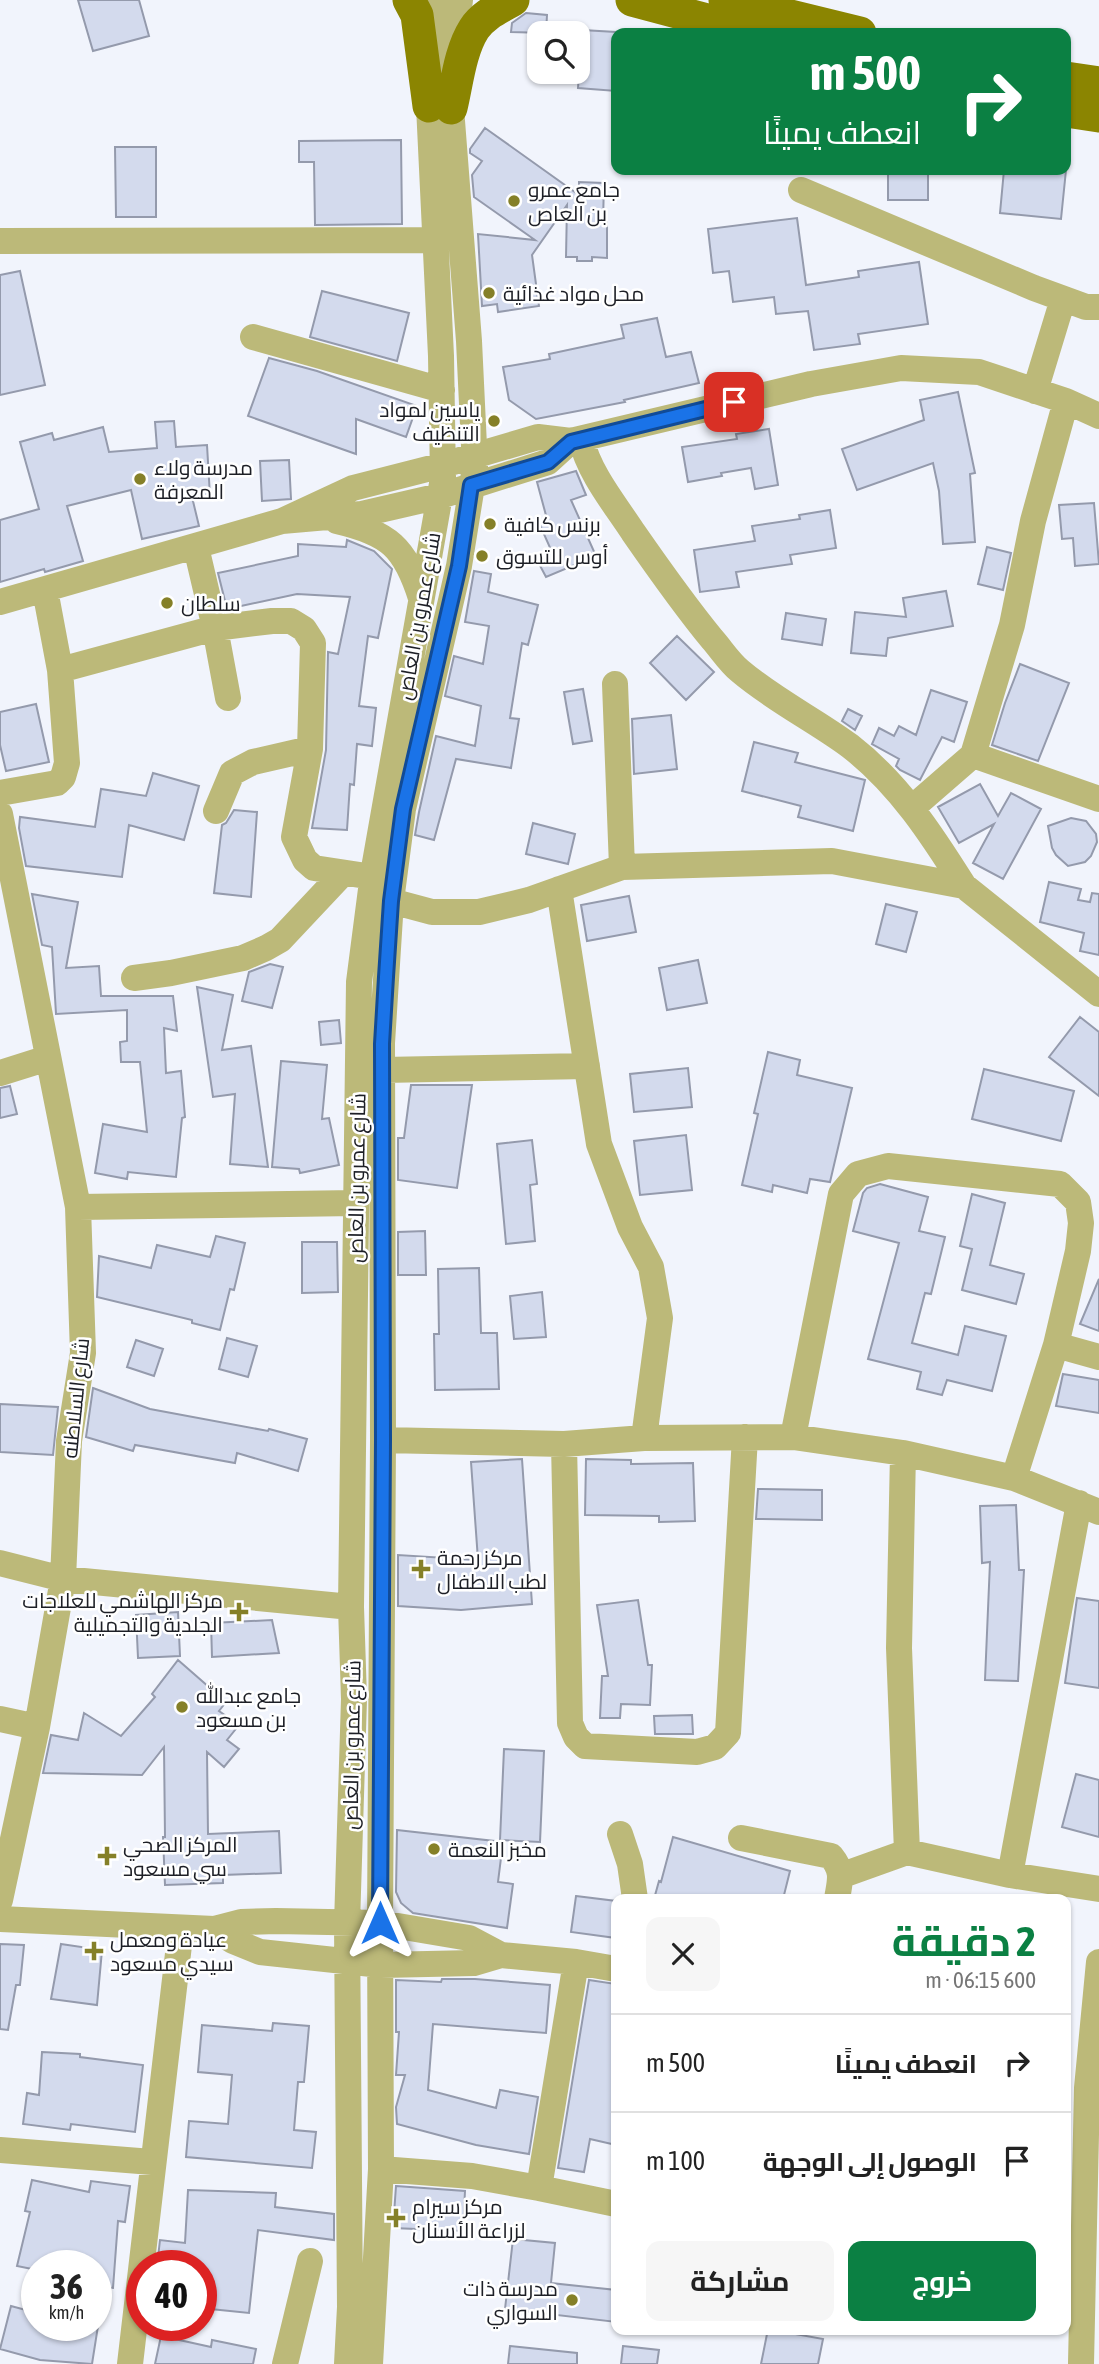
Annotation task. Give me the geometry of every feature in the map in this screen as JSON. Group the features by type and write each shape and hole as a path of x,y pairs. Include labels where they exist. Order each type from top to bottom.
{"main road":[{"path":"409,0 417,15 440,107"},
{"path":"440,107 474,28 490,12 513,0"},
{"path":"632,0 736,28"},
{"path":"725,0 840,28"},
{"path":"1071,79 1099,83"},
{"path":"1071,112 1099,116"}],"street":[{"name":"شارع عمرو بن العاص","path":"347,2364 350,2307 348,1924 354,1699 351,1607 359,982 373,877 440,496 443,465 436,240 440,107 439,0"},
{"path":"370,2364 382,2169 382,1044 391,901 403,809 459,566 475,467 469,341 440,107 452,66 460,0"},
{"path":"801,190 1063,299 1086,307 1099,307"},
{"path":"0,241 436,240"},
{"path":"1035,391 1063,299"},
{"path":"253,337 442,390"},
{"path":"0,602 282,521 353,488 443,465 538,436 576,440 811,384 901,368 979,372 1066,401 1099,416"},
{"path":"912,808 973,755 1012,625 1033,521 1066,401"},
{"path":"282,521 362,514 440,496 548,462 576,440"},
{"path":"576,440 636,536 691,614 738,670 792,710 850,747 902,795 964,886 1099,994"},
{"path":"318,517 365,527 381,535 400,551 412,571 421,598"},
{"path":"196,547 228,698"},
{"path":"0,793 57,783 63,777 67,763 60,670 45,590"},
{"path":"60,670 215,628 291,621 304,629 313,643 310,749 294,838 305,860 314,868 373,877"},
{"path":"615,684 622,867"},
{"path":"216,811 232,773 253,762 310,749"},
{"path":"973,755 1099,799"},
{"name":"شارع السلاطنه","path":"0,814 78,1207 83,1353 69,1441 63,1579 37,1727 0,1899"},
{"path":"391,901 432,912 479,912 529,900 622,867 832,861 964,886"},
{"path":"134,978 243,958 266,948 280,940 343,873"},
{"path":"559,889 599,1143 630,1227 651,1267 660,1318 644,1438"},
{"path":"0,1073 48,1058"},
{"path":"383,1070 587,1066"},
{"path":"793,1437 841,1194 858,1174 888,1166 1060,1184 1078,1202 1081,1223 1078,1251 1056,1345 1014,1478"},
{"path":"78,1207 356,1203"},
{"path":"1056,1345 1099,1357"},
{"path":"564,1444 570,1723 576,1737 586,1746 697,1752 715,1747 728,1733 745,1437"},
{"path":"383,1440 564,1444 644,1438 793,1437 903,1453 1014,1478 1089,1508 1010,1875"},
{"path":"903,1453 899,1648 907,1853"},
{"path":"0,1563 63,1579 351,1607"},
{"path":"0,1719 37,1727"},
{"path":"620,1834 630,1864 634,1894"},
{"path":"741,1838 831,1856 839,1866 839,1887 907,1853 1010,1875 1099,1889"},
{"path":"0,1919 215,1929 241,1922 264,1921 380,1923 469,1938 501,1955"},
{"path":"130,2364 181,1928"},
{"path":"215,1929 233,1941 260,1952 381,1965 474,1963 501,1955 611,1968"},
{"path":"539,2188 576,1962"},
{"path":"1081,2364 1090,2271 1084,2232 1084,2087 1099,1962"},
{"path":"0,2150 152,2162"},
{"path":"382,2169 472,2176 611,2203"},
{"path":"1084,2232 1099,2171"},
{"path":"285,2364 310,2261"}],"building":[{"path":"78,0 139,0 149,36 93,51"},
{"path":"526,13 547,15 547,21 527,21 527,32 511,32 512,23"},
{"path":"590,30 611,32 611,91 578,88 578,84 590,84"},
{"path":"485,128 579,195 579,182 604,183 603,222 607,222 607,258 592,257 592,261 577,261 577,257 566,257 567,205 532,255 539,306 498,312 497,304 482,306 478,234 535,240 474,197 472,175 482,161 470,153 470,149"},
{"path":"401,140 402,224 315,225 314,162 299,162 299,141"},
{"path":"115,147 156,147 156,217 116,217"},
{"path":"888,175 928,175 928,200 888,200"},
{"path":"1004,175 1065,175 1061,219 1000,213"},
{"path":"797,218 806,285 859,277 858,271 919,262 928,324 858,334 860,344 814,350 808,311 776,314 774,297 733,302 729,271 713,273 708,229"},
{"path":"20,271 45,385 0,395 0,275"},
{"path":"322,291 409,313 397,361 310,337"},
{"path":"657,318 666,357 691,352 699,383 624,400 625,402 536,419 509,400 503,367 550,359 549,354 624,338 621,325"},
{"path":"269,358 317,371 417,406 406,437 356,419 356,454 248,416"},
{"path":"958,392 975,473 970,474 975,542 943,544 939,491 933,463 857,490 842,449 924,420 920,400"},
{"path":"174,421 176,447 207,445 210,496 192,497 199,526 142,539 131,490 67,506 83,561 0,582 0,520 39,509 20,442 52,433 54,440 103,427 109,452 157,448 155,422"},
{"path":"769,429 778,485 755,489 751,468 688,482 682,447 737,439 736,434"},
{"path":"289,460 291,499 262,501 260,461"},
{"path":"576,471 586,495 571,500 596,556 546,577 537,560 552,552 539,523 547,519 537,482"},
{"path":"1094,503 1099,564 1075,566 1073,538 1062,539 1059,505"},
{"path":"830,510 836,548 790,555 792,564 736,572 739,587 700,592 694,550 755,541 752,526 800,519 799,515"},
{"path":"347,540 374,551 392,569 378,638 368,636 359,706 376,708 372,746 357,744 354,785 350,784 347,830 312,828 326,750 328,652 338,654 350,597 297,594 227,609 218,573 298,556 298,544 346,547"},
{"path":"987,547 1011,553 1003,590 978,584"},
{"path":"474,571 491,574 488,592 538,605 528,645 522,643 510,718 519,719 511,768 456,759 434,840 415,835 436,736 475,746 481,706 445,696 454,656 483,664 489,626 465,622"},
{"path":"946,591 953,626 888,638 886,656 851,653 855,612 906,617 903,598"},
{"path":"786,613 826,619 822,645 782,639"},
{"path":"677,636 714,672 686,700 650,663"},
{"path":"1020,664 1069,683 1038,761 992,745"},
{"path":"583,689 592,741 573,744 564,692"},
{"path":"931,690 967,702 954,742 942,737 920,780 896,766 899,759 872,744 879,728 894,736 899,726 916,735"},
{"path":"36,704 49,762 6,771 0,745 0,712"},
{"path":"848,709 862,716 855,730 842,721"},
{"path":"671,715 677,769 634,774 632,719"},
{"path":"754,742 798,753 795,762 865,780 853,831 798,817 801,806 742,791"},
{"path":"153,773 199,786 184,840 129,825 122,877 26,866 19,828 20,817 95,827 101,789 146,796"},
{"path":"980,784 998,816 1011,793 1041,809 1003,879 973,863 994,824 959,843 938,807"},
{"path":"234,810 257,812 251,897 214,893 222,825"},
{"path":"1071,818 1086,821 1096,834 1097,842 1085,862 1068,866 1052,848 1048,826"},
{"path":"533,823 575,834 568,864 526,854"},
{"path":"1049,882 1081,889 1078,900 1090,902 1092,893 1099,894 1099,955 1080,951 1084,933 1040,922"},
{"path":"32,894 78,902 66,968 99,966 101,996 173,996 177,1031 164,1028 166,1073 181,1071 185,1117 182,1118 176,1177 128,1172 127,1179 95,1173 103,1124 147,1132 140,1062 121,1062 120,1042 127,1041 127,1010 56,1014 52,947 42,945"},
{"path":"629,896 636,932 587,941 581,905"},
{"path":"886,904 917,912 906,952 876,944"},
{"path":"698,960 707,1003 667,1010 659,968"},
{"path":"270,964 283,967 272,1008 242,1001 249,972"},
{"path":"197,987 233,995 222,1050 251,1046 268,1167 230,1164 235,1094 213,1097"},
{"path":"1080,1017 1099,1032 1099,1096 1049,1057"},
{"path":"339,1020 341,1043 321,1045 319,1022"},
{"path":"768,1052 800,1060 797,1075 852,1088 830,1182 810,1179 807,1193 773,1185 772,1192 742,1185"},
{"path":"281,1061 327,1065 322,1119 329,1118 339,1165 300,1173 299,1169 272,1167"},
{"path":"688,1068 692,1107 634,1112 630,1074"},
{"path":"984,1069 1074,1091 1061,1141 972,1119"},
{"path":"411,1085 472,1085 457,1188 398,1180 398,1138 404,1138"},
{"path":"10,1086 17,1114 0,1118 0,1088"},
{"path":"686,1135 692,1190 640,1195 634,1141"},
{"path":"532,1140 537,1184 530,1185 535,1241 506,1244 497,1144"},
{"path":"880,1184 928,1197 919,1231 945,1237 931,1294 925,1293 912,1343 958,1355 965,1326 1006,1336 992,1391 947,1380 942,1395 917,1389 921,1372 868,1359 899,1243 853,1231 863,1193 867,1188"},
{"path":"972,1194 1005,1203 990,1265 1024,1274 1016,1304 962,1290 972,1249 960,1246"},
{"path":"425,1231 426,1275 398,1275 398,1232"},
{"path":"216,1236 245,1243 234,1290 230,1289 220,1330 192,1323 192,1320 97,1297 99,1256 151,1268 157,1245 210,1257"},
{"path":"302,1242 337,1242 338,1292 302,1293"},
{"path":"479,1268 481,1333 497,1333 499,1389 435,1390 434,1334 439,1334 438,1269"},
{"path":"1099,1279 1099,1331 1080,1324"},
{"path":"542,1292 546,1337 514,1339 510,1296"},
{"path":"227,1338 257,1346 248,1377 219,1369"},
{"path":"136,1340 163,1349 154,1376 127,1367"},
{"path":"1063,1374 1099,1380 1099,1413 1056,1406"},
{"path":"93,1388 150,1409 268,1431 269,1429 307,1439 298,1471 237,1453 235,1463 135,1445 133,1451 86,1437"},
{"path":"0,1404 58,1407 53,1455 0,1452"},
{"path":"522,1459 532,1604 461,1610 398,1606 398,1555 478,1560 471,1462"},
{"path":"586,1459 631,1460 631,1464 693,1463 695,1521 659,1522 659,1516 585,1515"},
{"path":"758,1489 822,1490 822,1520 756,1519"},
{"path":"1016,1505 1019,1570 1024,1570 1018,1681 985,1680 990,1562 982,1563 980,1506"},
{"path":"1077,1598 1099,1601 1099,1688 1065,1683"},
{"path":"638,1600 648,1665 652,1665 650,1705 621,1704 620,1718 600,1718 602,1676 608,1676 597,1605"},
{"path":"178,1612 180,1656 138,1658 136,1615"},
{"path":"272,1620 279,1653 212,1657 211,1623"},
{"path":"178,1660 226,1702 219,1711 239,1725 227,1740 239,1749 224,1767 207,1752 208,1834 279,1831 281,1873 223,1875 223,1883 165,1885 164,1747 142,1775 43,1773 51,1735 78,1740 84,1713 121,1736 155,1697 152,1694"},
{"path":"692,1715 693,1734 655,1734 654,1716"},
{"path":"504,1749 544,1751 540,1842 500,1840"},
{"path":"1076,1774 1099,1780 1099,1837 1062,1827"},
{"path":"397,1830 503,1842 498,1882 513,1884 507,1928 413,1913 401,1903 396,1892"},
{"path":"673,1837 790,1871 784,1894 655,1894 659,1881 661,1882"},
{"path":"576,1896 611,1900 611,1937 571,1932"},
{"path":"0,1944 24,1945 20,1985 16,1985 8,2030 0,2029"},
{"path":"61,1944 102,1950 97,2005 51,1999"},
{"path":"442,1979 550,1985 546,2033 433,2024 428,2090 496,2108 500,2090 538,2097 529,2154 476,2145 397,2124 396,2107 405,2075 396,2075 399,2032 396,2032 396,1980 441,1982"},
{"path":"589,1980 611,1983 611,2144 590,2139 584,2172 558,2168"},
{"path":"273,2023 309,2026 304,2082 298,2082 294,2130 316,2132 312,2168 186,2157 189,2121 228,2124 232,2075 198,2072 202,2025 272,2031"},
{"path":"42,2052 80,2054 80,2057 143,2065 135,2132 71,2124 70,2130 23,2124 27,2093 39,2095"},
{"path":"32,2180 89,2192 91,2181 130,2186 125,2222 118,2221 113,2288 112,2250 21,2250 21,2267 17,2266 30,2212 25,2211"},
{"path":"396,2186 465,2191 463,2231 393,2228"},
{"path":"188,2190 276,2193 275,2207 334,2214 334,2240 258,2230 249,2313 217,2310 217,2250 159,2250 160,2240 185,2243"},
{"path":"513,2239 555,2243 551,2283 611,2289 611,2321 505,2309"},
{"path":"11,2306 21,2309 21,2341 96,2341 92,2364 40,2360 0,2349"},
{"path":"767,2335 801,2335 823,2339 818,2364 761,2364"},
{"path":"160,2341 184,2341 211,2347 212,2341 217,2341 256,2349 253,2364 155,2364"},
{"path":"510,2346 577,2353 577,2364 508,2364"},
{"path":"623,2346 659,2350 657,2364 621,2364"}],"place":[{"name":"جامع عمرو بن العاص","path":"514,201"},
{"name":"محل مواد غذائية","path":"489,293"},
{"name":"ياسين لمواد التنظيف","path":"494,421"},
{"name":"مدرسة ولاء المعرفة","path":"140,479"},
{"name":"برنس كافية","path":"490,524"},
{"name":"أوس للتسوق","path":"482,556"},
{"name":"سلطان","path":"167,603"},
{"name":"مركز رحمة لطب الاطفال","path":"421,1569"},
{"name":"مركز الهاشمي للعلاجات الجلدية والتجميلية","path":"239,1612"},
{"name":"جامع عبدالله بن مسعود","path":"182,1707"},
{"name":"مخبز النعمة","path":"434,1849"},
{"name":"المركز الصحي سي مسعود","path":"107,1856"},
{"name":"عيادة ومعمل سيدي مسعود","path":"94,1951"},
{"name":"مركز سيرام لزراعة الأسنان","path":"396,2218"},
{"name":"مدرسة ذات السواري","path":"572,2300"}],"route":[{"path":"380,1923 382,1044 386,977 391,901 403,809 459,566 471,485 548,462 571,442 734,402"}]}
